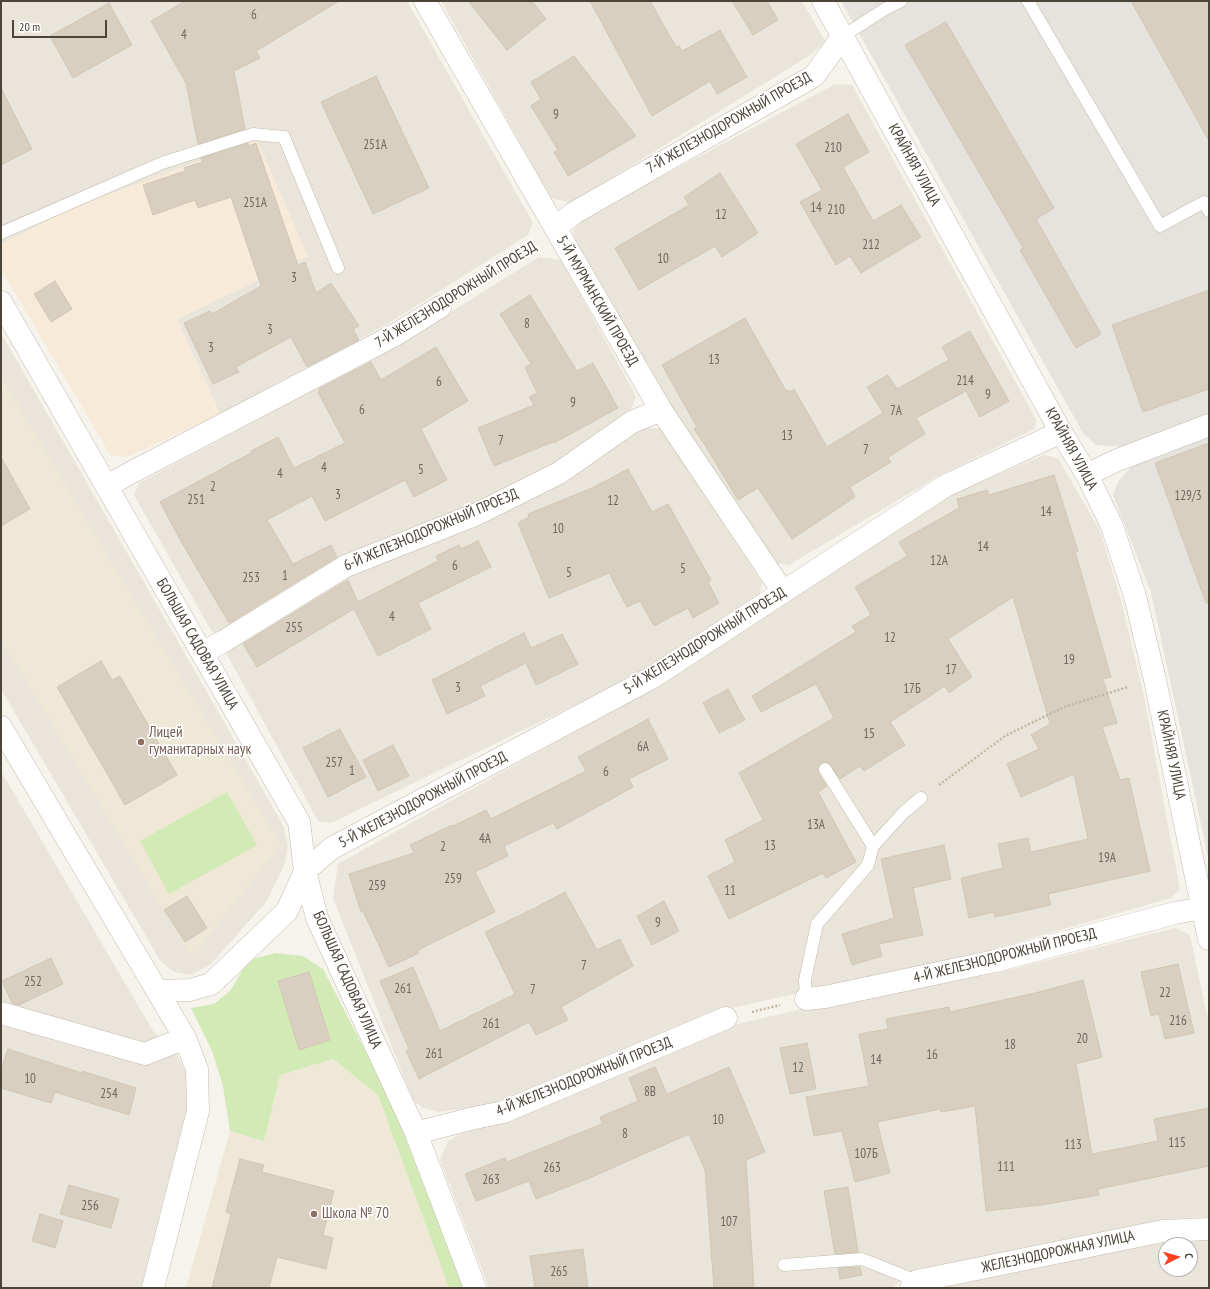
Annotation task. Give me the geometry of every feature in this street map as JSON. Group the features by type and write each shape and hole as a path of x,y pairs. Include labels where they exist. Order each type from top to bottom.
{"street":[{"name":"5-Й МУРМАНСКИЙ ПРОЕЗД","path":"425,1 661,410 783,592"},
{"name":"КРАЙНЯЯ УЛИЦА","path":"823,1 1061,432 1087,475 1112,526 1133,589 1155,680 1209,939"},
{"name":"7-Й ЖЕЛЕЗНОДОРОЖНЫЙ ПРОЕЗД","path":"555,228 574,213 814,76 843,36"},
{"name":"БОЛЬШАЯ САДОВАЯ УЛИЦА","path":"1,302 299,822 305,871 317,918 416,1132 475,1288"},
{"name":"7-Й ЖЕЛЕЗНОДОРОЖНЫЙ ПРОЕЗД","path":"107,486 395,335 440,307"},
{"name":"6-Й ЖЕЛЕЗНОДОРОЖНЫЙ ПРОЕЗД","path":"202,652 224,641 346,566 484,511 558,473 632,422 661,410"},
{"path":"1087,475 1115,462 1209,425"},
{"name":"5-Й ЖЕЛЕЗНОДОРОЖНЫЙ ПРОЕЗД","path":"305,871 332,848 653,677 944,486 1061,432"},
{"path":"1,727 185,1038 197,1070 198,1111 153,1288"},
{"path":"158,991 190,990 211,984 287,911 305,871"},
{"name":"4-Й ЖЕЛЕЗНОДОРОЖНЫЙ ПРОЕЗД","path":"806,999 825,997 995,961 1175,913 1203,908"},
{"path":"1,1013 145,1054 185,1038"},
{"name":"4-Й ЖЕЛЕЗНОДОРОЖНЫЙ ПРОЕЗД","path":"416,1132 503,1112 726,1018"},
{"name":"ЖЕЛЕЗНОДОРОЖНАЯ УЛИЦА","path":"914,1285 1163,1231 1209,1229"}],"lane":[{"path":"843,36 885,9 901,1"},
{"path":"1028,1 1160,226 1204,202 1209,211"},
{"path":"1,233 162,163 253,134 284,137 338,268"},
{"path":"825,769 873,846"},
{"path":"806,999 805,980 817,924 868,865 873,846 904,812 920,798"},
{"path":"784,1265 862,1259 914,1285"}],"path":[{"name":"7-Й ЖЕЛЕЗНОДОРОЖНЫЙ ПРОЕЗД","path":"440,307 536,248 555,228"},
{"path":"920,798 1005,736 1064,707 1117,689 1155,680"},
{"path":"726,1018 806,999"}],"shaded area":[{"path":"1,1 407,1 533,223 528,235 386,325 220,414 177,319 308,256 75,207 1,244"},
{"path":"441,1 802,1 825,41 812,54 571,203 551,198"},
{"path":"841,1 1209,1 1209,413 1125,447 1096,445 1083,433"},
{"path":"835,84 852,85 1037,421 1034,429 938,476 789,565 775,563 669,404 576,247 573,231 580,220"},
{"path":"257,139 308,256 177,319 220,414 127,457 111,456 1,269 1,244 75,207"},
{"path":"539,257 561,260 636,396 629,414 555,467 224,633 212,632 134,495 139,483 398,345"},
{"name":"Лицей гуманитарных наук","path":"1,333 283,825 288,845 285,863 267,901 210,965 190,975 174,972 161,962 1,689"},
{"name":"Лицей гуманитарных наук","path":"1,376 281,845 192,957 1,639"},
{"path":"660,428 762,583 759,597 643,672 331,823 318,821 226,653 230,646 349,573 637,429"},
{"path":"1209,436 1209,861 1151,592 1113,495 1118,482 1132,466"},
{"path":"1044,455 1058,458 1100,531 1121,600 1144,696 1180,889 1171,898 991,950 723,1010 499,1103 439,1112 423,1108 413,1100 333,898 338,864 658,685 950,495"},
{"path":"1,771 153,1031 176,1053 186,1073 187,1108 141,1288 1,1288"},
{"path":"1175,928 1190,935 1209,1024 1209,1217 1164,1219 911,1273 892,1288 489,1288 440,1160 448,1141 473,1126 729,1026 806,1008 997,973"},
{"name":"Школа № 70","path":"333,1059 378,1095 449,1288 186,1288 230,1131 264,1141 280,1075"},
{"path":"1198,1240 1209,1240 1209,1288 937,1288 1158,1241 1158,1277 1198,1277"}],"green space":[{"path":"227,792 257,845 169,894 140,841"},
{"path":"276,953 303,956 323,969 391,1101 464,1288 449,1288 378,1095 333,1059 280,1075 264,1141 230,1131 223,1086 212,1051 191,1008 214,1004 230,991 249,960"}],"building":[{"path":"185,1 339,1 256,51 260,58 234,71 245,129 198,144 186,83 151,21"},
{"path":"468,1 532,1 546,19 507,50"},
{"path":"590,1 650,1 676,47 679,46 682,51 720,30 747,77 717,94 710,81 652,116"},
{"path":"732,1 767,1 778,20 753,35"},
{"path":"1131,1 1209,1 1209,141"},
{"path":"109,3 132,45 73,78 50,36"},
{"path":"946,22 1054,208 1036,219 1101,334 1076,348 1020,250 1023,248 905,45"},
{"path":"574,56 636,136 568,176 554,152 558,150 531,106 541,99 531,82"},
{"path":"376,76 429,188 373,214 321,102"},
{"path":"1,88 32,149 1,165"},
{"path":"848,114 869,152 843,167 873,221 901,205 921,237 861,273 850,256 836,265 800,202 822,190 796,144"},
{"path":"248,143 249,146 256,143 298,265 305,262 316,293 331,283 359,326 353,329 359,340 307,367 291,337 236,367 239,372 213,384 184,323 210,311 212,314 261,286 231,197 198,208 195,200 153,215 143,185 185,171 184,168 202,162 201,158"},
{"path":"720,173 758,233 722,257 715,246 639,290 615,248 689,205 684,197"},
{"path":"55,281 72,309 51,322 34,294"},
{"path":"1209,290 1209,389 1143,412 1112,325"},
{"path":"530,295 577,371 593,363 618,408 554,443 553,442 494,466 478,428 534,405 529,397 537,393 525,367 531,364 500,314"},
{"path":"745,318 786,391 788,390 789,392 794,389 827,447 883,413 867,387 888,375 897,389 949,360 942,347 970,331 1009,401 980,417 966,391 916,418 925,434 888,457 891,462 850,487 855,497 792,539 758,488 738,500 694,429 697,427 662,365"},
{"path":"436,347 468,401 421,429 447,480 414,497 405,480 325,521 312,496 267,520 293,564 331,545 337,557 229,623 160,502 278,437 294,468 345,443 318,392 320,391 319,389 371,362 381,380"},
{"path":"1209,443 1209,603 1206,603 1155,463"},
{"path":"1,457 30,509 1,526"},
{"path":"628,469 652,512 668,504 711,580 708,582 719,603 693,618 688,608 654,626 640,601 627,607 609,573 549,598 518,523 529,517 528,514 592,488"},
{"path":"1054,475 1078,551 1075,551 1111,677 1103,679 1117,723 1102,727 1120,780 1129,778 1150,871 1048,894 1051,905 995,917 994,912 969,918 961,878 1003,868 998,844 1028,838 1031,852 1088,839 1074,774 1021,797 1007,764 1039,749 1031,735 1050,724 1013,597 948,639 972,677 949,693 945,686 890,722 905,745 864,771 860,766 840,779 829,763 824,762 819,765 818,773 827,786 818,792 856,862 826,878 823,873 729,919 708,876 735,862 725,840 763,820 739,773 834,718 816,684 761,712 752,696 856,632 852,626 871,615 855,587 907,556 899,542 959,508 957,499 987,490 989,495"},
{"path":"478,541 491,567 418,603 431,629 378,656 354,609 257,667 243,644 348,580 358,602 438,561 436,556 459,545 461,549"},
{"path":"524,633 531,648 562,634 578,664 536,685 526,663 480,686 485,696 447,714 432,680"},
{"path":"101,661 112,680 120,676 177,775 125,805 57,687"},
{"path":"728,689 745,720 719,733 703,703"},
{"path":"648,719 668,759 629,779 633,787 557,829 553,823 504,846 508,856 475,872 495,912 418,950 419,953 389,967 363,911 361,912 349,874 414,853 410,845 486,810 491,819 586,771 578,757"},
{"path":"340,729 366,777 328,797 303,748"},
{"path":"393,745 409,776 378,791 363,760"},
{"path":"944,845 951,879 913,888 923,935 879,944 882,956 852,965 842,934 894,918 881,859"},
{"path":"565,892 597,950 620,939 633,966 561,1007 568,1020 536,1035 529,1022 419,1079 406,1051 409,1049 380,981 413,967 440,1031 515,994 485,932"},
{"path":"187,896 207,928 185,942 164,910"},
{"path":"664,901 679,931 652,945 637,916"},
{"path":"51,958 63,984 19,1005 12,1003 2,981"},
{"path":"1178,964 1194,1033 1165,1039 1159,1014 1151,1016 1141,972"},
{"path":"309,972 330,1040 299,1050 278,981"},
{"path":"1083,980 1102,1057 1076,1064 1092,1154 1158,1141 1154,1119 1209,1108 1209,1166 1098,1189 1099,1195 1041,1205 986,1211 975,1106 941,1112 941,1109 877,1122 890,1173 855,1182 842,1131 814,1136 806,1097 869,1086 859,1034 888,1029 886,1019 949,1007 950,1012 1039,992"},
{"path":"807,1043 816,1089 790,1094 780,1048"},
{"path":"8,1049 82,1073 82,1071 136,1088 129,1115 55,1092 51,1103 1,1088 1,1070"},
{"path":"655,1067 667,1094 729,1067 765,1152 746,1160 754,1288 714,1288 705,1170 689,1134 585,1180 536,1199 529,1181 476,1201 465,1174 505,1158 507,1162 602,1124 600,1117 638,1101 629,1078"},
{"path":"240,1159 264,1165 262,1172 334,1191 323,1235 333,1238 326,1269 277,1257 269,1288 212,1288 231,1214 226,1212"},
{"path":"69,1185 119,1199 111,1228 60,1214"},
{"path":"848,1187 858,1252 835,1254 824,1191"},
{"path":"40,1214 63,1221 55,1248 32,1241"},
{"path":"583,1249 588,1288 535,1288 530,1256"},
{"path":"860,1267 862,1275 840,1279 838,1268"}],"place":[{"name":"Лицей гуманитарных наук","path":"141,742"},
{"name":"Школа № 70","path":"314,1214"}]}
